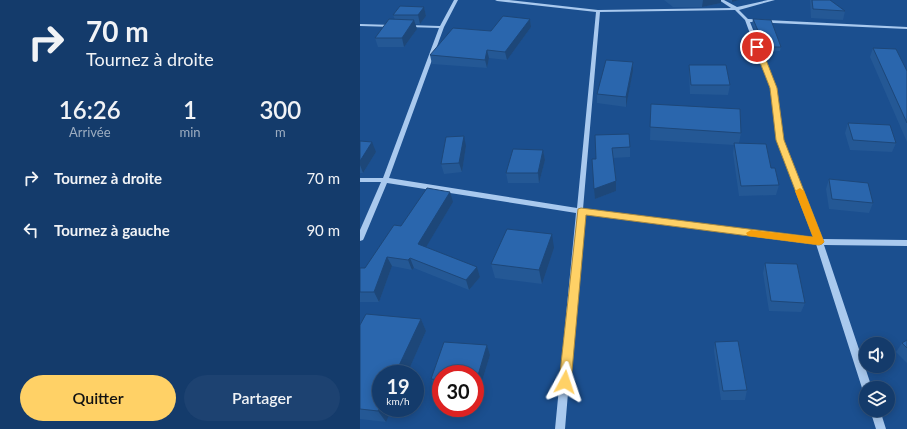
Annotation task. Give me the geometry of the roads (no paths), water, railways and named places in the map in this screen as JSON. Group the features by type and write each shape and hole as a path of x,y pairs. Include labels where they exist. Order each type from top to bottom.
{"street":[{"path":"360,238 386,180 442,27 456,0"},
{"path":"497,0 598,11 736,9 773,0"},
{"path":"562,0 563,6"},
{"path":"721,0 736,9 747,20 773,88 780,140 819,242 865,381"},
{"path":"560,429 598,11"},
{"path":"747,20 907,28"},
{"path":"360,25 397,26"},
{"path":"405,26 442,27"},
{"path":"360,180 386,180 581,211 819,242 907,244"},
{"path":"877,417 881,429"}]}
